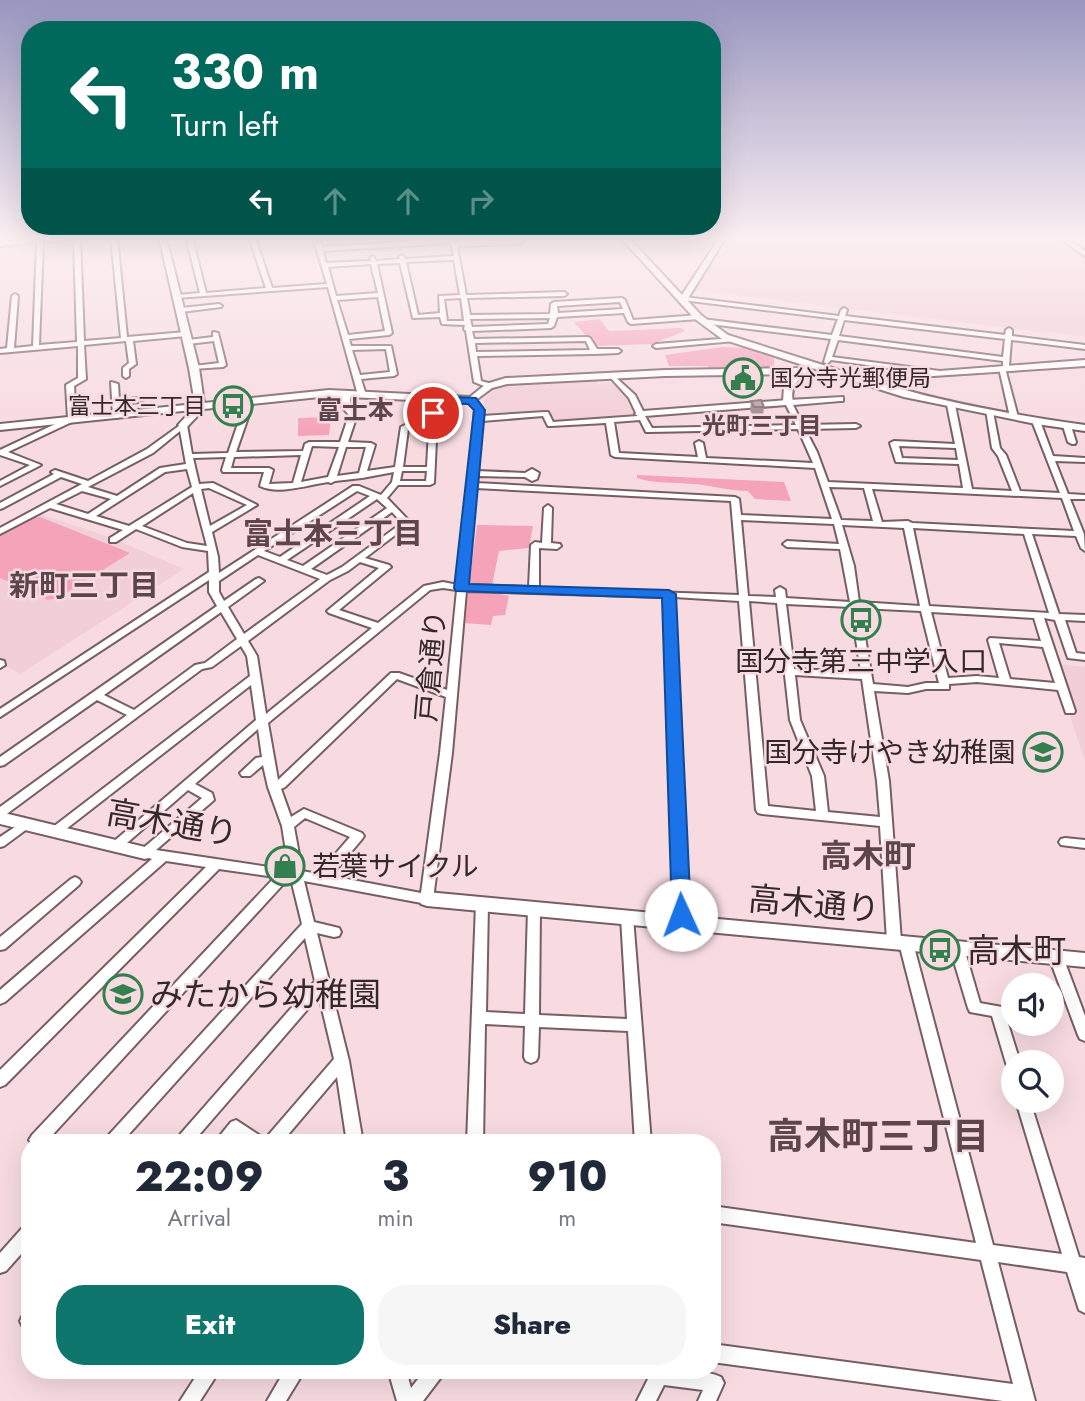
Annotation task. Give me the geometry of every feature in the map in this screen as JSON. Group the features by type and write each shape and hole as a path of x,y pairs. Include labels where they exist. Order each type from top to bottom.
{"street":[{"path":"10,350 14,302"},
{"path":"36,347 37,302"},
{"path":"69,420 70,385 82,379 78,302"},
{"path":"122,302 132,364"},
{"path":"179,302 200,407"},
{"path":"335,302 362,395"},
{"path":"345,337 389,333 383,302"},
{"path":"412,302 415,317 443,315"},
{"path":"442,302 444,323 551,326 554,304 576,302"},
{"path":"463,302 478,382 489,386"},
{"path":"623,302 631,322 701,319 1005,365"},
{"path":"685,302 719,334 812,369 951,405 1085,428"},
{"path":"710,302 843,314 1009,334 1085,347"},
{"path":"181,310 219,306"},
{"path":"467,323 626,311"},
{"path":"12,315 37,312"},
{"path":"721,1354 1026,1398 900,942 883,781 844,547 818,466 786,397 789,384 828,358 843,314"},
{"path":"377,334 380,346"},
{"path":"1009,334 1005,365 1014,417"},
{"path":"0,351 126,339 216,336 223,365 194,368"},
{"path":"470,341 588,339 595,352"},
{"path":"656,346 733,340"},
{"path":"349,348 389,346 394,374 357,377"},
{"path":"472,354 618,351"},
{"path":"828,358 940,373"},
{"path":"126,376 126,368 132,364 145,363"},
{"path":"857,380 1005,365 1085,363"},
{"path":"2,427 346,394 472,400 489,386 506,381 812,369"},
{"path":"612,376 632,397 649,430 856,426"},
{"path":"114,384 117,416"},
{"path":"331,481 353,415 346,407 346,394"},
{"path":"478,419 545,414 551,424 610,421 640,416 840,399"},
{"path":"116,402 139,400"},
{"path":"280,561 396,484 430,483 435,400"},
{"name":"戸倉通り","path":"427,899 452,695 473,485 479,407 472,400"},
{"path":"248,403 226,470 270,470 264,486 331,481 398,469 430,469"},
{"path":"951,405 968,491"},
{"path":"0,531 150,450 183,425 200,407"},
{"path":"989,412 996,448 1002,455 1017,494"},
{"path":"1,453 69,420"},
{"path":"610,421 615,455 818,466"},
{"path":"1036,421 1064,496 1080,523 1080,534 1085,548"},
{"path":"183,425 190,466 198,487 212,549 214,592 252,656 264,720 268,760 288,826 290,874 323,982 342,1061 354,1134"},
{"path":"1067,426 1072,442"},
{"path":"396,484 405,427 432,428"},
{"path":"699,443 704,460"},
{"path":"958,446 894,443 899,460 961,462"},
{"path":"296,485 309,444 371,445 362,476"},
{"path":"0,484 37,465 1,453"},
{"path":"188,456 306,453"},
{"path":"1050,458 1085,460"},
{"path":"89,517 163,470 190,466"},
{"path":"0,506 58,473 118,499"},
{"path":"474,473 527,475"},
{"path":"824,484 1085,497"},
{"path":"113,540 198,487 210,485 253,505 208,531"},
{"path":"473,485 735,499 762,810 886,822"},
{"path":"867,486 878,523"},
{"path":"0,714 350,490 356,488 379,497 407,523 208,665 199,667 0,813"},
{"path":"49,505 185,545 212,549"},
{"path":"546,545 548,508"},
{"path":"303,570 391,509"},
{"path":"737,517 1080,534"},
{"path":"791,672 908,690 926,686 945,687 908,524"},
{"path":"1027,531 1072,656 1085,657"},
{"path":"787,544 844,547"},
{"path":"534,591 535,545 557,546"},
{"path":"257,552 327,578"},
{"path":"359,559 386,568 332,611 379,627"},
{"path":"0,762 259,581"},
{"path":"116,846 264,720 427,588 443,584 461,588 534,591 744,597 781,595 854,605 1085,618"},
{"path":"669,594 682,922"},
{"path":"781,595 795,720 818,776 822,816"},
{"path":"1038,616 1070,711"},
{"path":"1005,681 993,640 1047,644"},
{"path":"274,787 281,785 395,675 452,695"},
{"path":"57,830 255,677"},
{"path":"944,681 1005,681 1061,687"},
{"path":"96,695 134,714"},
{"path":"246,773 260,761 268,760"},
{"path":"145,853 208,800 208,796 187,785"},
{"path":"288,826 304,813 358,836 321,879"},
{"name":"高木通り","path":"0,818 145,853 321,879 427,899 1085,960"},
{"path":"0,844 27,823"},
{"path":"1065,842 1085,844"},
{"path":"0,997 163,856"},
{"path":"0,1080 217,863"},
{"path":"43,1134 290,874"},
{"path":"0,944 75,882"},
{"path":"475,1134 482,904"},
{"path":"531,1057 534,909"},
{"path":"627,918 642,1134"},
{"path":"308,926 334,932"},
{"path":"119,1134 308,926"},
{"path":"957,948 975,1008 997,1010 1009,1050"},
{"path":"1056,957 1085,1035"},
{"path":"190,1134 323,982"},
{"path":"479,1018 635,1025"},
{"path":"279,1134 342,1061"},
{"path":"1027,1113 1079,1265 1085,1304"},
{"path":"230,1134 236,1127 246,1134"},
{"path":"721,1215 1079,1265"},
{"path":"0,1265 21,1242"},
{"path":"189,1401 205,1379"},
{"path":"276,1401 290,1379"},
{"path":"400,1379 406,1401"},
{"path":"412,1401 429,1379"},
{"path":"646,1401 656,1379"},
{"path":"693,1379 715,1383 707,1401"}],"shaded area":[{"path":"797,302 1085,302 1085,337"},
{"path":"600,319 609,331 681,328 685,331 652,344 595,346 574,322"},
{"path":"722,347 751,348 774,359 774,368 710,369 707,366 669,366 665,355"},
{"path":"594,379 598,384 616,382 629,398 637,417 554,423 547,413 483,417 484,399 494,387 513,382"},
{"path":"331,417 329,435 298,436 298,418"},
{"path":"637,475 784,482 791,501 755,499 748,491 651,481 637,478"},
{"path":"37,513 112,538 184,569 20,674 0,663 0,533"},
{"path":"40,517 130,553 58,598 48,600 0,578 0,535 31,518"},
{"path":"477,525 533,526 529,548 499,551 492,585 495,593 509,596 505,615 493,616 491,625 464,623"},
{"path":"1057,664 1085,667 1085,761 1070,716 1075,715"}],"building":[{"path":"761,400 764,407 754,407 751,401"}],"place":[{"name":"国分寺光郵便局","path":"743,378"},
{"name":"富士本三丁目","path":"233,406"},
{"name":"国分寺第三中学入口","path":"861,620"},
{"name":"国分寺けやき幼稚園","path":"1043,752"},
{"name":"若葉サイクル","path":"285,866"},
{"name":"高木町","path":"940,950"},
{"name":"みたから幼稚園","path":"123,994"}],"district":[{"name":"富士本","path":"355,410"},
{"name":"光町三丁目","path":"762,425"},
{"name":"富士本三丁目","path":"333,533"},
{"name":"新町三丁目","path":"84,585"},
{"name":"高木町","path":"868,856"},
{"name":"高木町三丁目","path":"878,1136"}],"route":[{"path":"433,413 435,400 472,400 480,410 466,567 461,588 669,594 681,915"}]}
